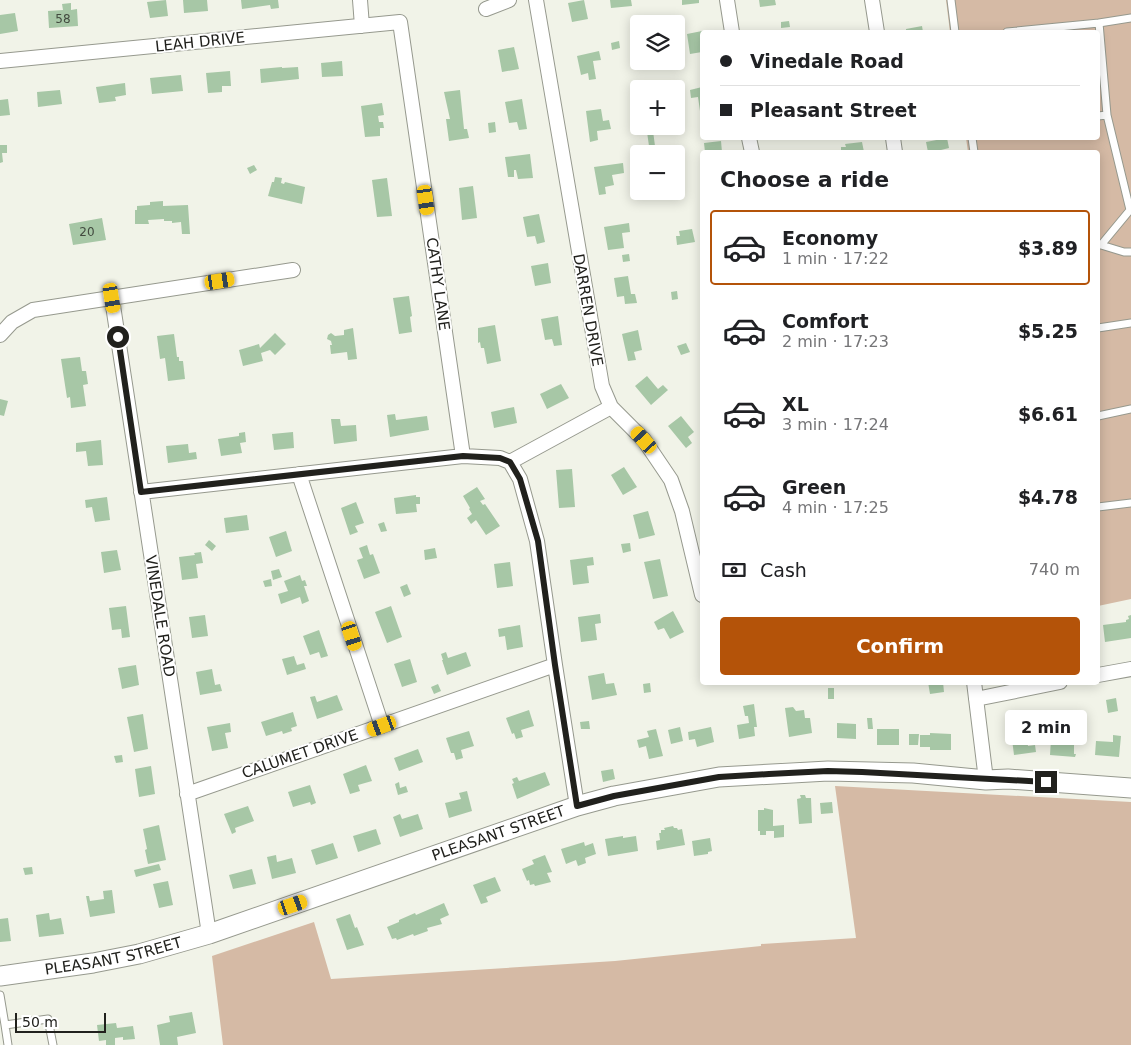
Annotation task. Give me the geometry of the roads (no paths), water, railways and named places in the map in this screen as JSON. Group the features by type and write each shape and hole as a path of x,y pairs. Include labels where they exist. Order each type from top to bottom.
{"main road":[{"name":"PLEASANT STREET","path":"0,976 93,963 139,954 209,934 577,806 614,796 719,777 828,771 913,773 986,780 1008,779 1131,788"}],"street":[{"path":"360,0 362,26"},
{"path":"486,9 509,0"},
{"name":"DARREN DRIVE","path":"536,0 604,392 611,407 644,440 671,480 682,511 700,587"},
{"path":"727,0 732,30"},
{"path":"872,0 877,30"},
{"name":"LEAH DRIVE","path":"0,61 400,22"},
{"name":"CATHY LANE","path":"400,22 463,456"},
{"path":"0,335 12,322 34,310 293,270"},
{"name":"VINEDALE ROAD","path":"112,298 209,934"},
{"path":"510,462 611,407"},
{"path":"141,492 463,456 494,457 510,462 520,479 538,541 577,806"},
{"path":"299,474 382,726"},
{"name":"CALUMET DRIVE","path":"187,794 555,665"},
{"path":"1100,675 1131,669"},
{"path":"974,685 986,780"},
{"path":"976,698 1044,685"}],"lane":[{"path":"951,0 956,30"},
{"path":"1027,30 1131,18"},
{"path":"1099,23 1100,30"},
{"path":"1100,34 1107,115 1131,212 1100,244"},
{"path":"1100,116 1107,115"},
{"path":"1100,245 1131,252"},
{"path":"1100,328 1131,323"},
{"path":"1100,416 1131,409"},
{"path":"1100,507 1131,503"},
{"path":"0,994 8,1045"},
{"path":"5,1025 48,1018 52,1045"}]}
